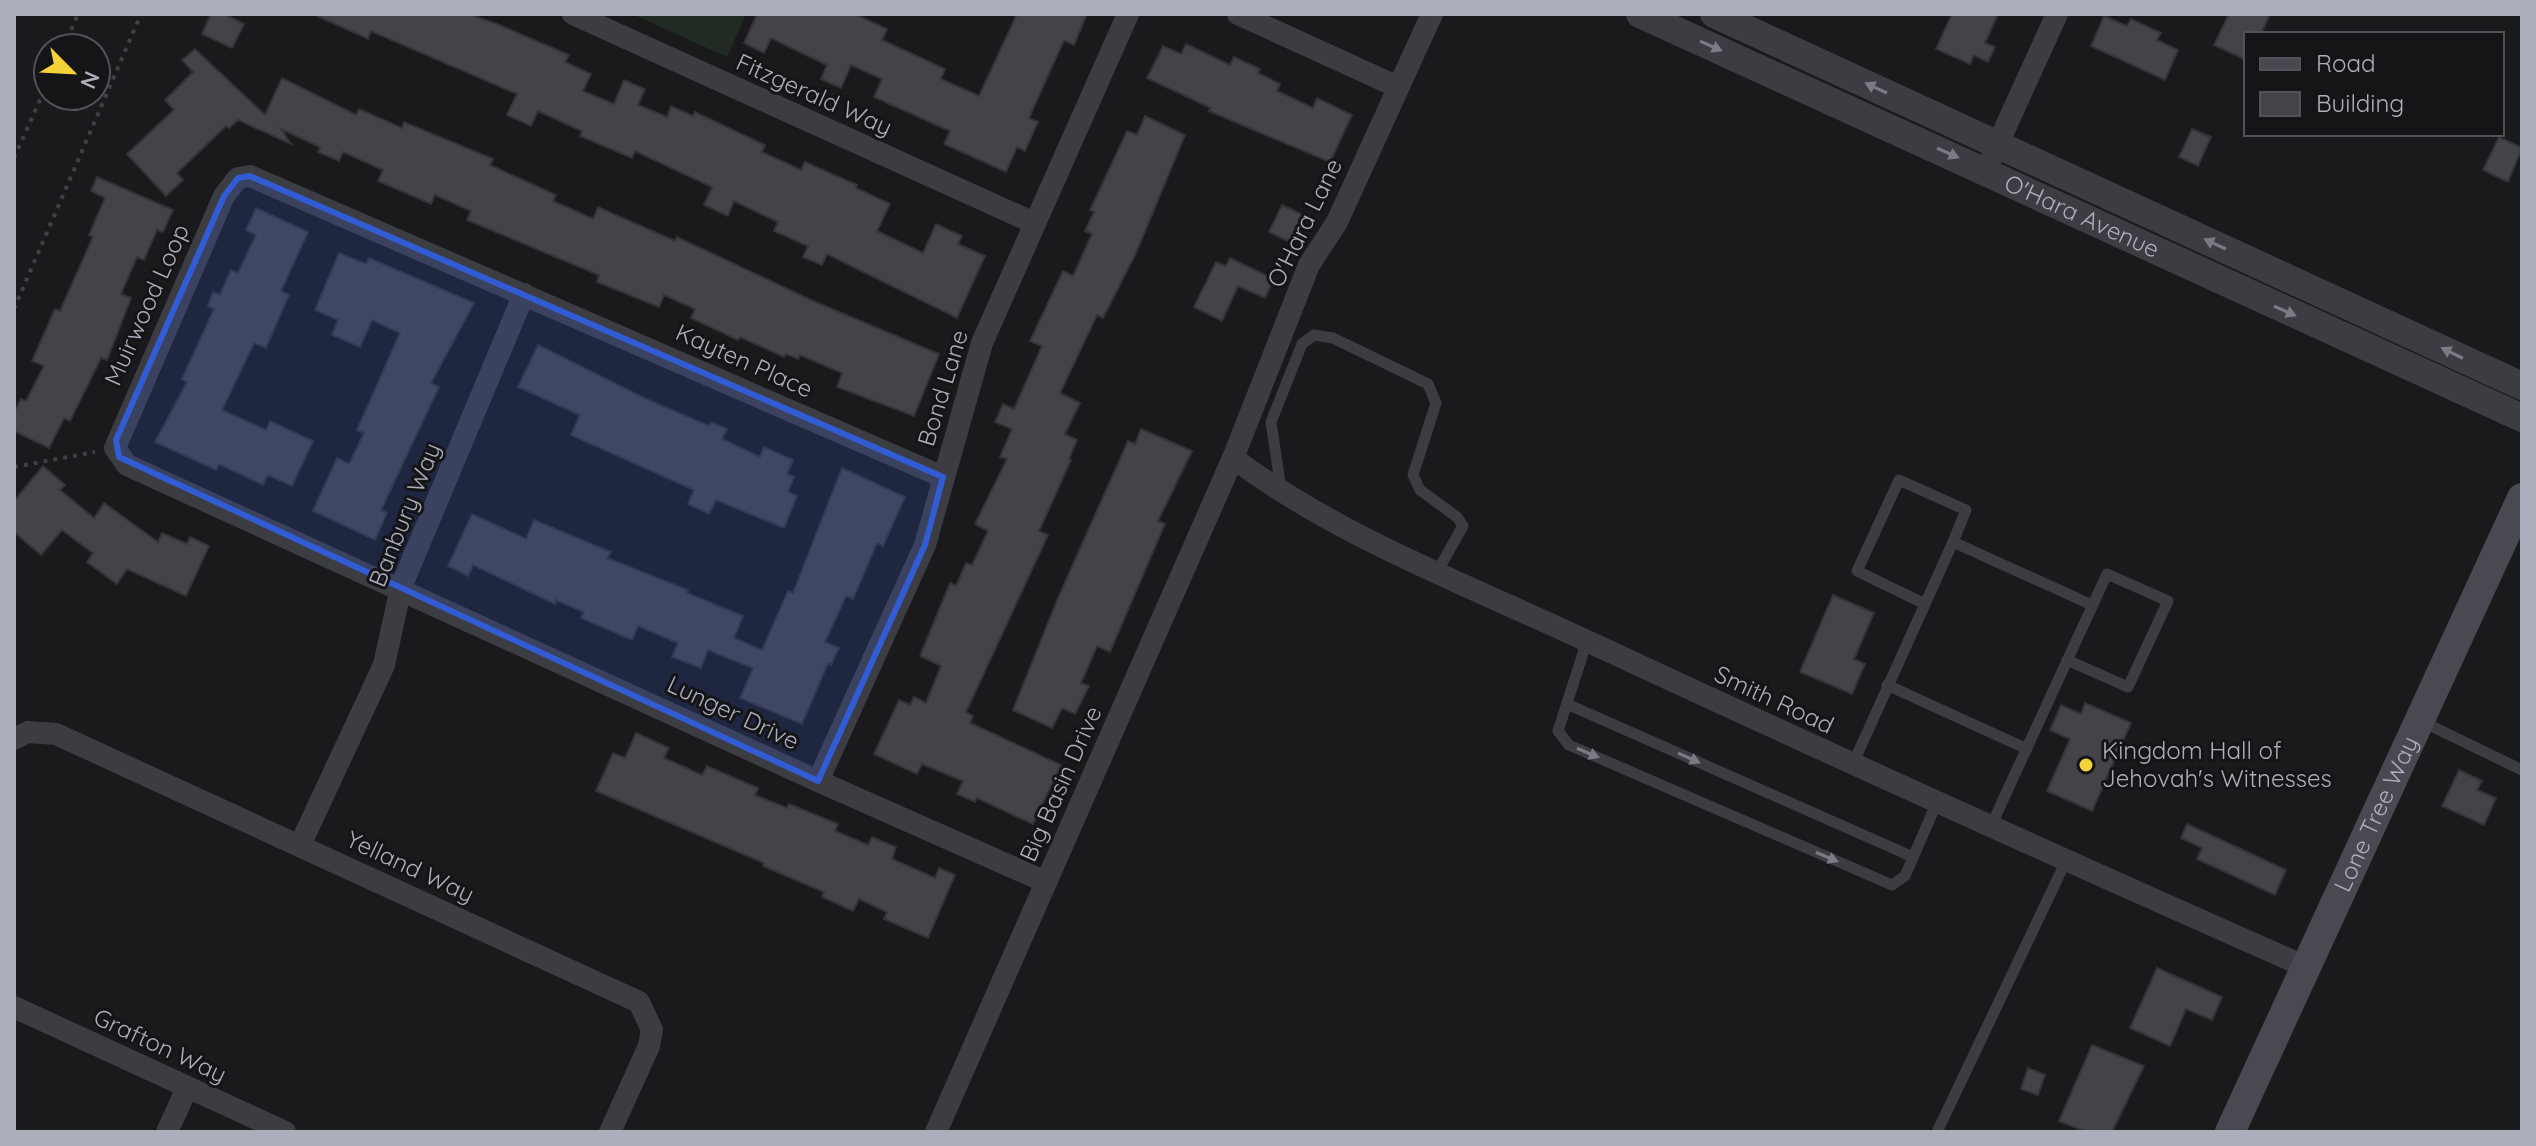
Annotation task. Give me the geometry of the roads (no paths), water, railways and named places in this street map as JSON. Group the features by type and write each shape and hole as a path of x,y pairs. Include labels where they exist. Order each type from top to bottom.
{"main road":[{"name":"Lone Tree Way","path":"2230,1132 2522,498"}],"street":[{"name":"Fitzgerald Way","path":"573,14 1034,223"},
{"name":"Bond Lane","path":"818,781 925,545 982,343 1128,14"},
{"path":"1238,14 1398,87"},
{"name":"O'Hara Lane","path":"1233,458 1309,265 1337,222 1432,14"},
{"name":"O'Hara Avenue","path":"1640,14 1992,157 2522,386"},
{"name":"O'Hara Avenue","path":"1714,14 1992,157 2161,255 2522,418"},
{"path":"1992,157 2057,14"},
{"name":"Muirwood Loop","path":"401,587 127,465 119,457 116,440 224,196 238,178 250,176 524,294"},
{"name":"Kayten Place","path":"524,294 943,477"},
{"name":"Banbury Way","path":"300,845 384,665 401,587 524,294"},
{"name":"Smith Road","path":"1233,458 1282,494 1437,572 1852,766 1938,799 2066,861 2304,966"},
{"name":"Big Basin Drive","path":"936,1132 1233,458"},
{"name":"Lunger Drive","path":"401,587 818,781 1046,882"},
{"name":"Yelland Way","path":"21,735 56,734 639,1002 652,1030 649,1046 610,1132"},
{"name":"Grafton Way","path":"14,1007 285,1132"},
{"path":"167,1132 187,1088"}],"lane":[{"path":"1282,494 1271,422 1302,344 1314,335 1333,338 1428,384 1436,403 1413,475 1420,490 1457,517 1463,526 1437,572"},
{"path":"1852,766 1953,542 1966,510 1899,480 1857,571 1925,604"},
{"path":"1953,542 2092,605"},
{"path":"1991,826 2092,605 2107,574 2168,601 2128,687 2067,660"},
{"path":"1587,641 1558,731 1569,745 1892,885 1905,876 1938,799"},
{"path":"1887,685 2027,749"},
{"path":"1567,704 1913,857"},
{"path":"2421,720 2522,770"},
{"path":"1937,1132 2066,861"}],"place":[{"name":"Kingdom Hall of Jehovah's Witnesses","path":"2086,765"}]}
